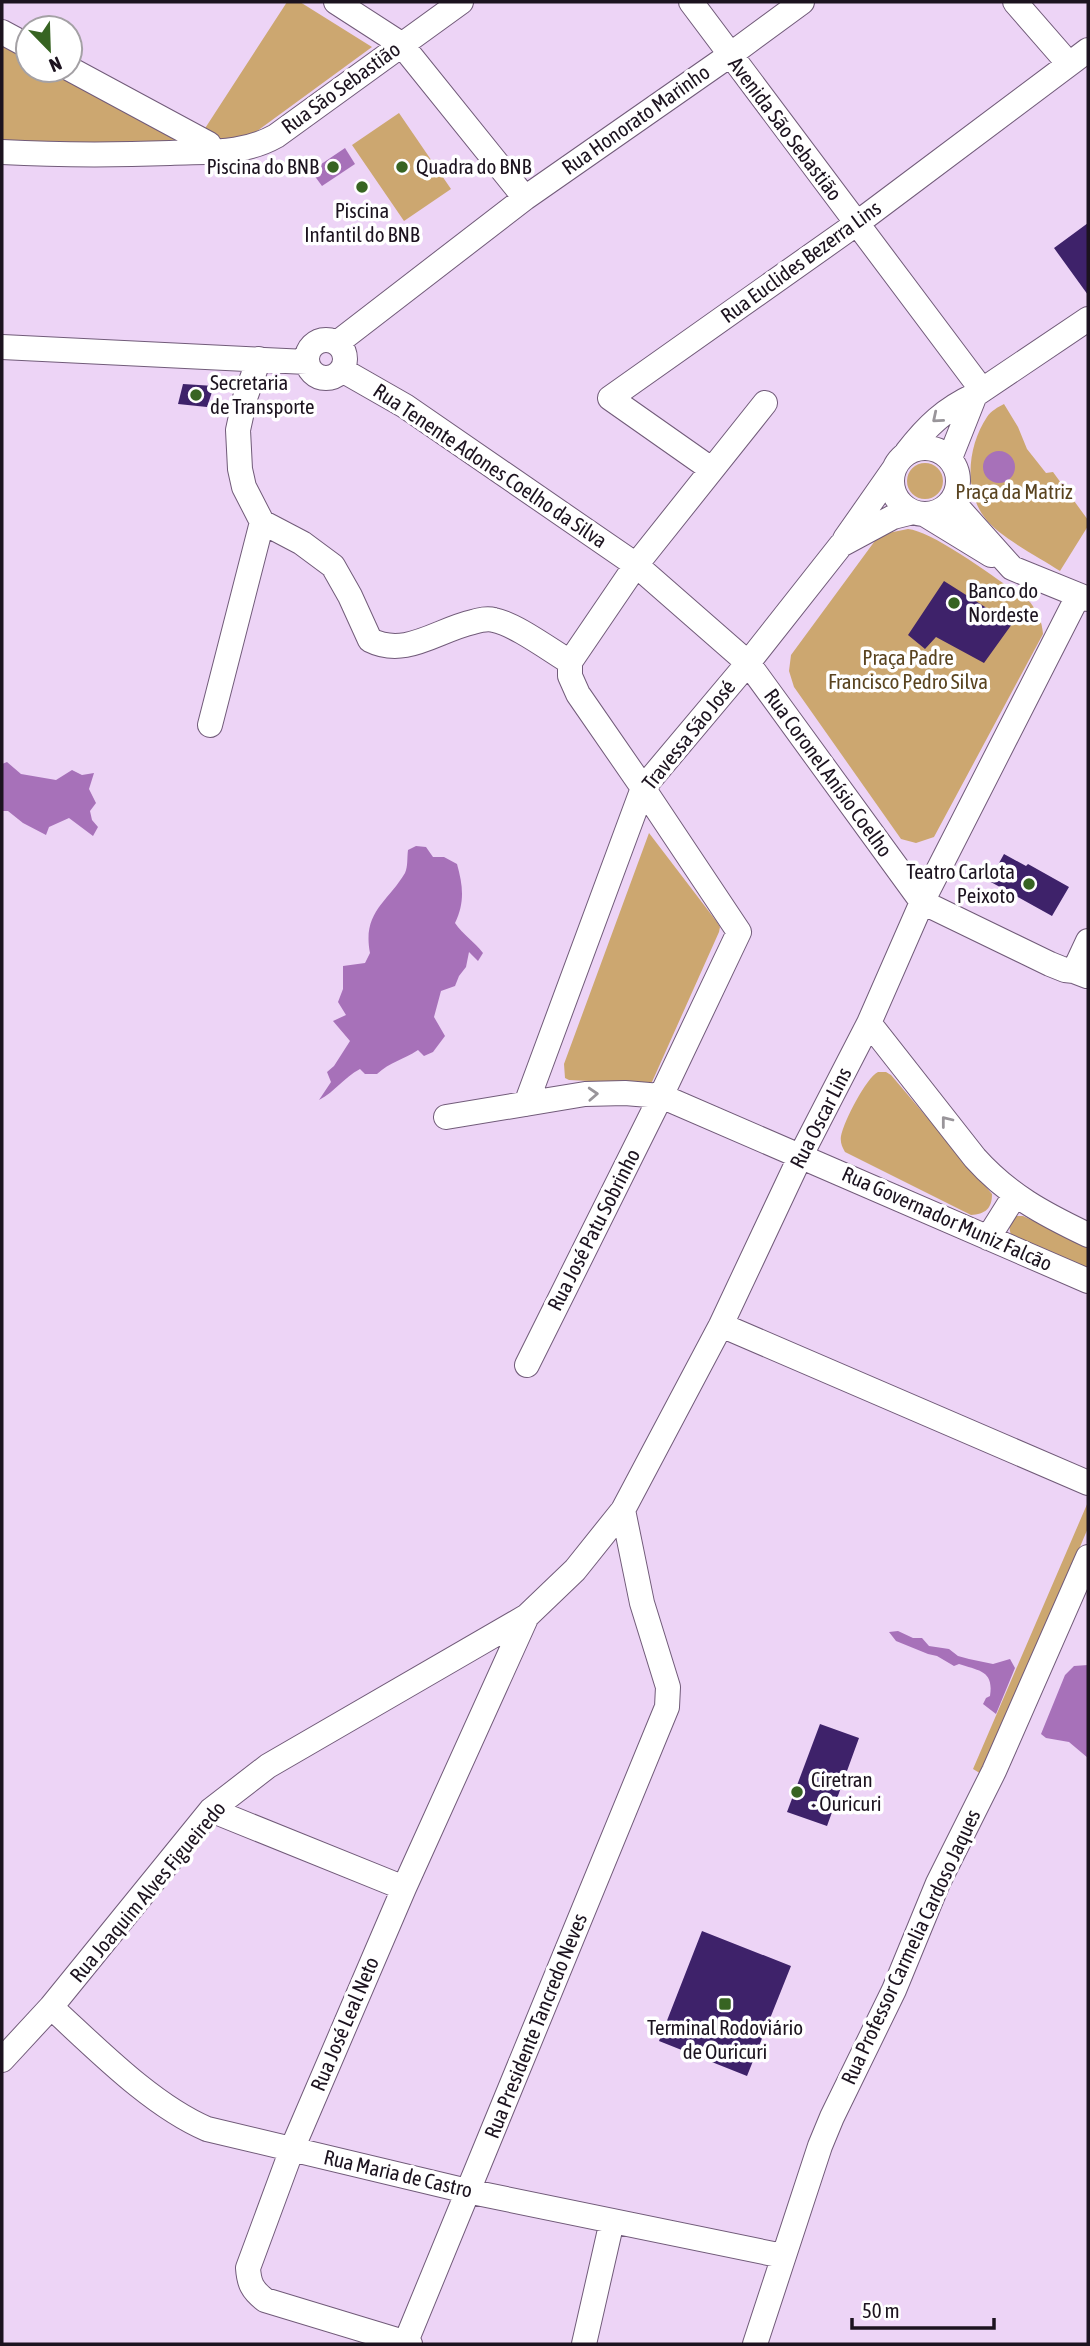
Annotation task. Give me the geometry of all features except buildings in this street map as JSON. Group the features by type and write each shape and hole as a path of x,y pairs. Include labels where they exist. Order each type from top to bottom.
{"street":[{"path":"337,2 401,44 524,198"},
{"name":"Rua São Sebastião","path":"2,152 66,155 244,149 276,136 461,2"},
{"name":"Avenida São Sebastião","path":"691,2 979,393"},
{"name":"Rua Honorato Marinho","path":"337,343 524,198 802,2"},
{"path":"1015,2 1079,57"},
{"name":"Rua Euclides Bezerra Lins","path":"711,469 610,398 856,224 1079,57"},
{"path":"84,77 209,144 212,151"},
{"path":"841,545 924,429 956,404 979,393 1088,319"},
{"path":"326,340 342,347 346,359 342,370 325,378 314,373 307,362 313,345 326,340"},
{"path":"2,347 307,362"},
{"path":"259,359 238,430 238,451 244,487 262,522 302,543 333,566 370,640 380,645 399,647 467,623 494,620 519,631 570,662"},
{"name":"Rua Tenente Adones Coelho da Silva","path":"342,370 405,406 636,565"},
{"path":"950,458 979,393"},
{"path":"643,788 578,694 570,676 570,662 636,565 765,403"},
{"path":"919,513 945,508 953,501 958,490 957,467 941,451 930,447 918,448 901,461 892,479 897,499 904,507 919,513 1012,568 1083,597"},
{"path":"953,501 1012,568"},
{"name":"Travessa São José","path":"526,1104 643,788 748,663 841,545 892,517 919,513"},
{"path":"210,725 262,522"},
{"name":"Rua Coronel Anísio Coelho","path":"636,565 748,663 922,902"},
{"name":"Rua Oscar Lins","path":"527,1616 575,1570 623,1510 720,1325 801,1155 869,1023 922,902 1083,597"},
{"name":"Rua José Patu Sobrinho","path":"527,1365 739,932 643,788"},
{"path":"922,902 1050,964 1081,974 1088,941"},
{"path":"869,1023 989,1174 1048,1216 1088,1235"},
{"name":"Rua Governador Muniz Falcão","path":"446,1117 585,1094 661,1096 1088,1281"},
{"path":"988,1238 1015,1195"},
{"path":"720,1325 1088,1483"},
{"name":"Rua Presidente Tancredo Neves","path":"407,2344 467,2191 667,1707 668,1688 642,1603 623,1510"},
{"name":"Rua Professor Carmelia Cardoso Jaques","path":"755,2344 832,2117 894,1990 938,1883 994,1771 1088,1557"},
{"name":"Rua Joaquim Alves Figueiredo","path":"2,2060 51,2007 211,1810 268,1766 527,1616"},
{"name":"Rua José Leal Neto","path":"407,2344 265,2300 254,2291 249,2282 248,2268 292,2149 404,1888 527,1616"},
{"path":"211,1810 404,1888"},
{"name":"Rua Maria de Castro","path":"51,2007 114,2065 164,2104 207,2129 467,2191 783,2256"},
{"path":"584,2344 612,2221"}],"green space":[{"path":"287,2 300,2 372,47 238,145 2,142 2,26 14,32 14,84 84,84 84,77 202,133"},
{"name":"Quadra do BNB","path":"399,113 451,189 404,221 352,145"},
{"name":"Praça da Matriz","path":"1004,404 1027,449 1046,473 1053,472 1088,520 1088,526 1060,571 991,525 978,507 973,494 971,468 976,441 989,415"},
{"path":"925,463 938,468 943,481 938,494 925,499 912,494 907,481 912,468"},
{"name":"Praça Padre Francisco Pedro Silva","path":"908,529 920,532 951,548 1030,602 1039,617 1043,634 934,837 916,843 901,839 794,687 789,671 791,655 877,538"},
{"path":"649,833 717,922 719,932 652,1082 569,1080 565,1078 564,1064"},
{"path":"878,1072 891,1075 992,1194 987,1210 971,1215 845,1152 841,1138 846,1121 862,1091"},
{"path":"1016,1216 1023,1216 1088,1246 1088,1272 1012,1237 1010,1226"},
{"path":"1088,1502 1088,1528 983,1775 973,1769"}],"shaded area":[{"name":"Piscina do BNB","path":"345,148 355,164 322,186 311,171"},
{"path":"999,451 1010,456 1015,467 1010,478 999,483 988,478 983,467 988,456"},
{"path":"7,762 21,774 56,780 72,770 82,775 94,773 89,789 96,803 90,811 92,820 98,827 93,836 69,818 49,827 46,835 23,823 8,811 2,811 2,764"},
{"path":"416,846 426,847 433,857 444,857 457,864 462,894 455,923 483,953 478,961 469,952 466,967 455,986 441,991 434,1017 445,1036 433,1052 424,1056 418,1050 377,1074 365,1074 360,1069 319,1100 331,1082 327,1072 350,1041 333,1021 346,1015 338,1002 343,989 343,966 365,963 370,953 370,927 373,917 405,873 408,850"},
{"path":"898,1631 913,1638 922,1638 929,1646 949,1649 958,1656 969,1659 993,1664 1010,1659 1015,1668 996,1714 983,1704 990,1696 991,1687 984,1673 959,1664 954,1666 937,1656 896,1641 889,1632"},
{"path":"1088,1665 1088,1758 1069,1742 1046,1738 1041,1734 1065,1675 1074,1666"}],"place":[{"name":"Piscina do BNB","path":"333,167"},
{"name":"Quadra do BNB","path":"402,167"},
{"name":"Piscina Infantil do BNB","path":"362,187"},
{"name":"Secretaria de Transporte","path":"196,395"},
{"name":"Banco do Nordeste","path":"954,603"},
{"name":"Teatro Carlota Peixoto","path":"1029,884"},
{"name":"Ciretran - Ouricuri","path":"797,1792"},
{"name":"Terminal Rodoviário de Ouricuri","path":"725,2004"}]}
